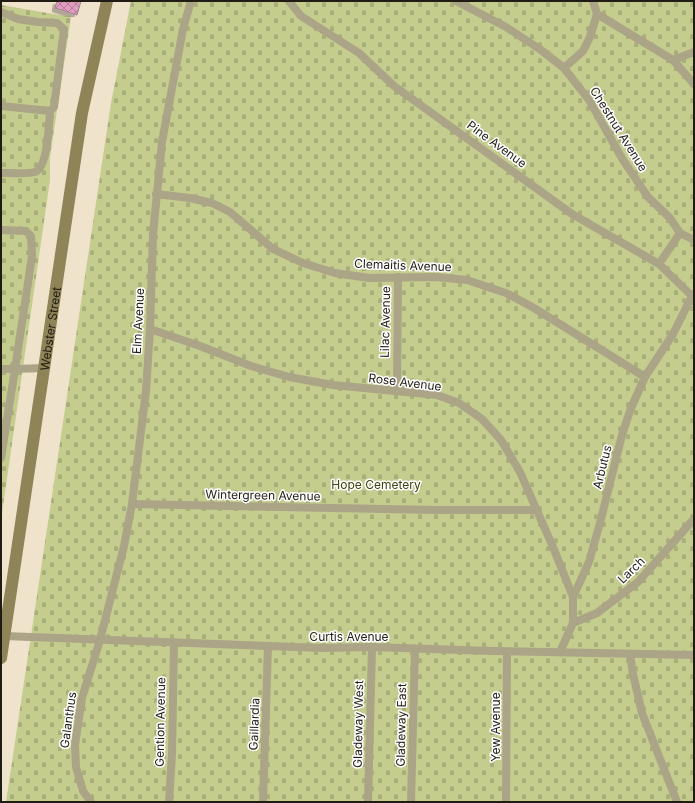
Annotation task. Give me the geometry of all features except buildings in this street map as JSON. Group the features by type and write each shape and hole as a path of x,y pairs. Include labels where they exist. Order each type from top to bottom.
{"main road":[{"name":"Webster Street","path":"1,658 82,113 107,1"}],"lane":[{"name":"Elm Avenue","path":"100,640 124,546 132,504 146,391 150,329 153,234 162,142 183,29 191,1"},
{"name":"Pine Avenue","path":"289,1 301,16 359,53 394,86 572,214 659,264 693,298"},
{"name":"Chestnut Avenue","path":"456,1 506,27 541,50 564,68 589,100 623,160 648,196 670,218 680,233 694,240"},
{"path":"564,68 583,51 590,38 596,14 593,1"},
{"path":"1,12 18,19 57,23 64,28 54,106 50,110 46,150 42,167 36,172 1,173"},
{"path":"596,14 673,60 694,84"},
{"path":"673,60 694,52"},
{"path":"1,106 50,110"},
{"name":"Clemaitis Avenue","path":"156,194 190,198 212,203 230,212 273,249 303,263 342,274 369,278 436,277 467,280 506,293 534,308 645,377"},
{"path":"1,230 26,231 31,236 32,256 1,458"},
{"path":"659,264 680,233"},
{"name":"Lilac Avenue","path":"397,391 398,277"},
{"name":"Arbutus","path":"560,652 573,623 573,597 589,562 614,472 622,435 631,408 645,377 673,334 693,298"},
{"name":"Rose Avenue","path":"150,329 200,346 251,366 289,377 334,386 437,396 459,403 482,419 505,446 520,472 573,597"},
{"path":"1,369 44,368"},
{"name":"Wintergreen Avenue","path":"132,504 436,510 537,510"},
{"name":"Larch","path":"573,623 597,613 638,582 694,519"},
{"name":"Curtis Avenue","path":"4,636 323,648 372,647 507,652 694,655"},
{"name":"Galanthus","path":"91,802 83,791 76,767 75,745 82,698 100,640"},
{"name":"Gention Avenue","path":"169,802 172,754 174,643"},
{"name":"Gaillardia","path":"263,802 268,646"},
{"name":"Gladeway West","path":"368,802 372,647"},
{"name":"Gladeway East","path":"411,802 415,649"},
{"name":"Yew Avenue","path":"506,802 507,652"},
{"path":"630,654 642,713 677,802"}],"green space":[{"name":"Hope Cemetery","path":"131,1 694,1 694,802 6,802 111,103"},
{"path":"1,5 71,17 50,157 50,180 1,520"}]}
